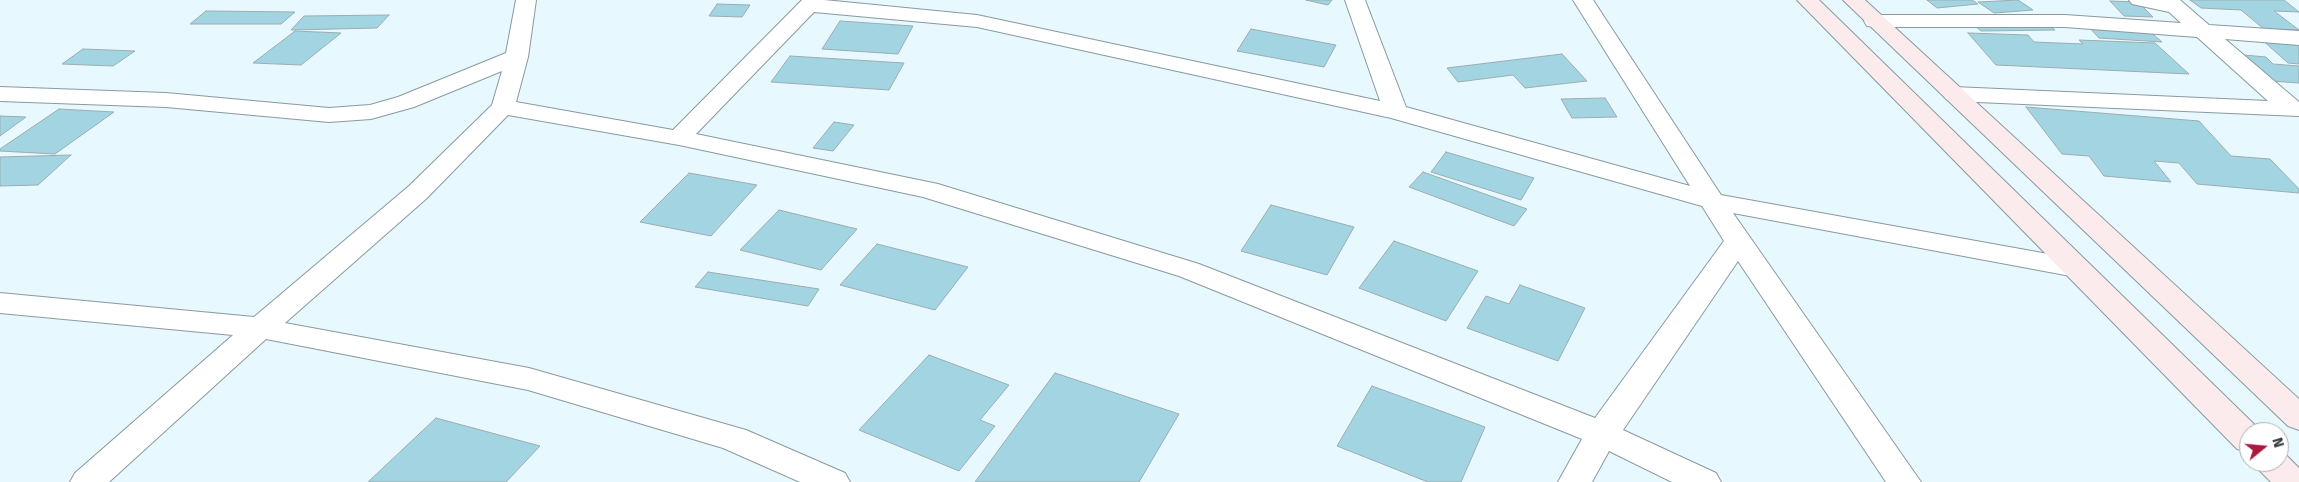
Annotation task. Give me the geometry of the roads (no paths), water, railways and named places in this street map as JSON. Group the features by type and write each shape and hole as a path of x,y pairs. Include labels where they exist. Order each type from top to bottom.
{"main road":[{"path":"1807,0 2239,430"},
{"path":"1853,0 2299,418"},
{"path":"2282,472 2292,482"}],"street":[{"path":"87,482 260,328 418,192 503,107 517,57 527,0"},
{"path":"1355,0 1396,112"},
{"path":"1583,0 1738,241 1904,482"},
{"path":"2138,0 2172,3 2201,31 2295,109"},
{"path":"678,138 813,2 977,21 1396,112 1713,201 2076,268"},
{"path":"1875,21 2065,21 2299,38"},
{"path":"0,94 166,100 270,111 328,115 346,114 371,112 406,102 517,57"},
{"path":"1954,94 2295,109"},
{"path":"503,107 678,138 929,190 1189,270 1602,434 1704,482"},
{"path":"1576,482 1602,434 1738,241"},
{"path":"0,303 260,328 529,379 734,439 833,482"}]}
